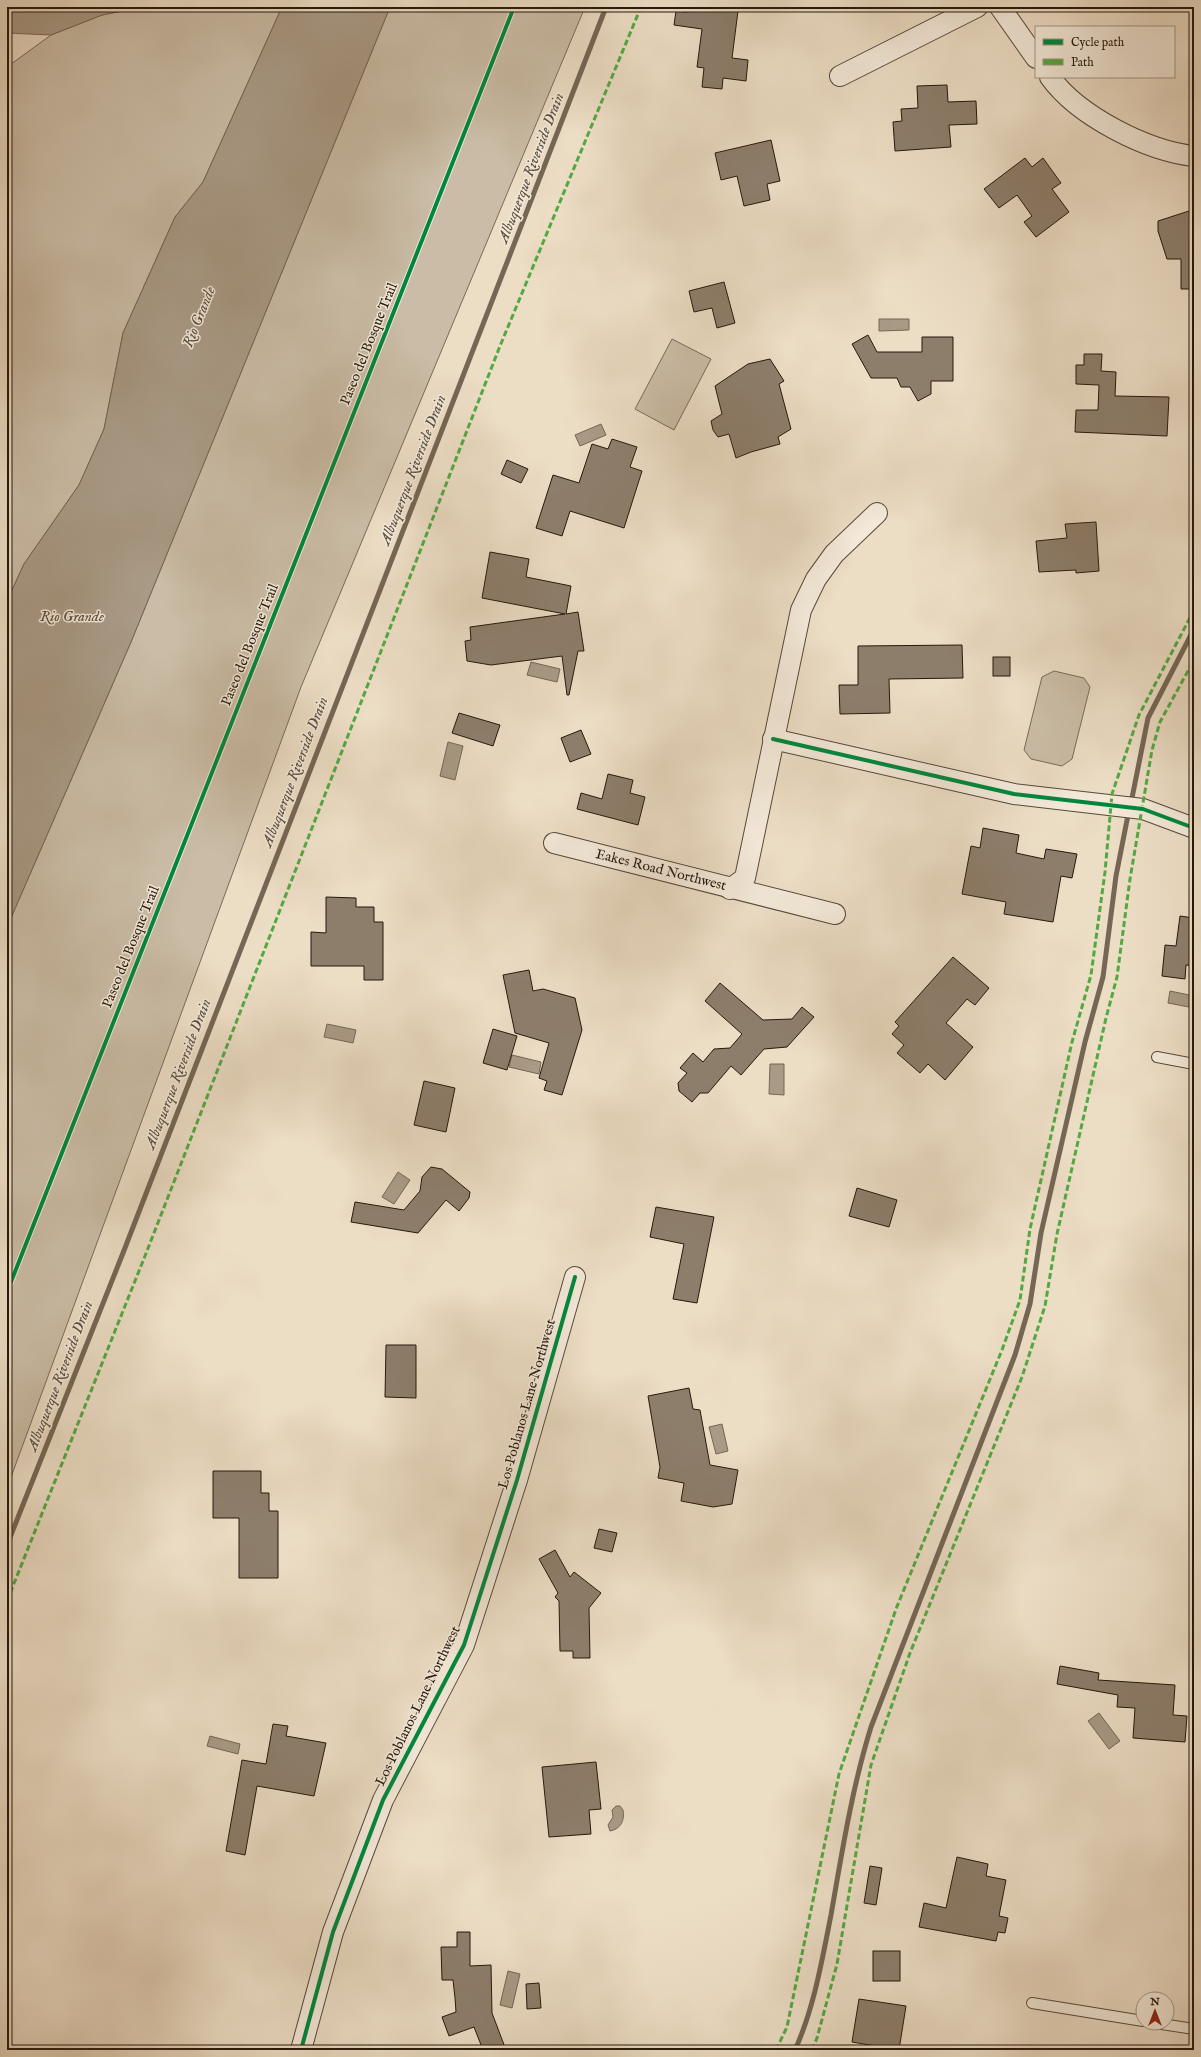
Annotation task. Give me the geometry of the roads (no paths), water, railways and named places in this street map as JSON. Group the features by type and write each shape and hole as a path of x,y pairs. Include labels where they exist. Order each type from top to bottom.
{"street":[{"path":"840,76 977,7"},
{"path":"1000,7 1035,57"},
{"path":"1051,78 1056,86 1097,119 1141,142 1194,156"},
{"name":"Eakes Road Northwest","path":"554,843 730,889 745,878 801,610 816,579 834,554 877,513"},
{"path":"773,739 1014,794 1111,804 1143,809 1194,828"},
{"path":"730,889 835,914"},
{"name":"Los Poblanos Lane Northwest","path":"301,2050 333,1932 383,1800 464,1645 517,1480 575,1277"}],"lane":[{"path":"1157,1056 1194,1064"},
{"path":"1032,2003 1135,2020"},
{"path":"1175,2026 1194,2029"}],"water":[{"path":"7,7 142,7 102,15 51,35 7,33"},
{"name":"Rio Grande","path":"282,7 390,7 131,642 7,927 7,601 24,564 79,485 104,429 123,333 175,217 203,182"},
{"path":"879,319 909,319 909,330 879,331"},
{"path":"601,424 606,435 580,446 575,435"},
{"path":"531,662 560,669 557,682 527,675"},
{"path":"448,742 463,746 455,780 440,776"},
{"path":"1170,991 1194,996 1194,1008 1168,1003"},
{"path":"327,1024 356,1030 353,1043 324,1037"},
{"path":"512,1055 541,1062 539,1074 509,1067"},
{"path":"770,1064 784,1064 784,1095 769,1094"},
{"path":"398,1172 410,1180 394,1204 382,1197"},
{"path":"722,1424 728,1451 716,1454 709,1427"},
{"path":"1099,1713 1120,1741 1109,1749 1088,1721"},
{"path":"210,1736 240,1744 238,1754 207,1746"},
{"path":"616,1806 620,1806 623,1810 623,1821 617,1828 610,1831 608,1825 613,1817 612,1810"},
{"path":"508,1971 520,1974 512,2008 500,2005"}],"waterway":[{"name":"Albuquerque Riverside Drain","path":"7,1545 123,1253 606,7"},
{"path":"1131,803 1148,718 1194,629"},
{"path":"795,2050 802,2034 817,1984 843,1844 858,1773 871,1727 1015,1355 1030,1304 1041,1233 1085,1042 1103,977 1116,876 1129,810"}]}
